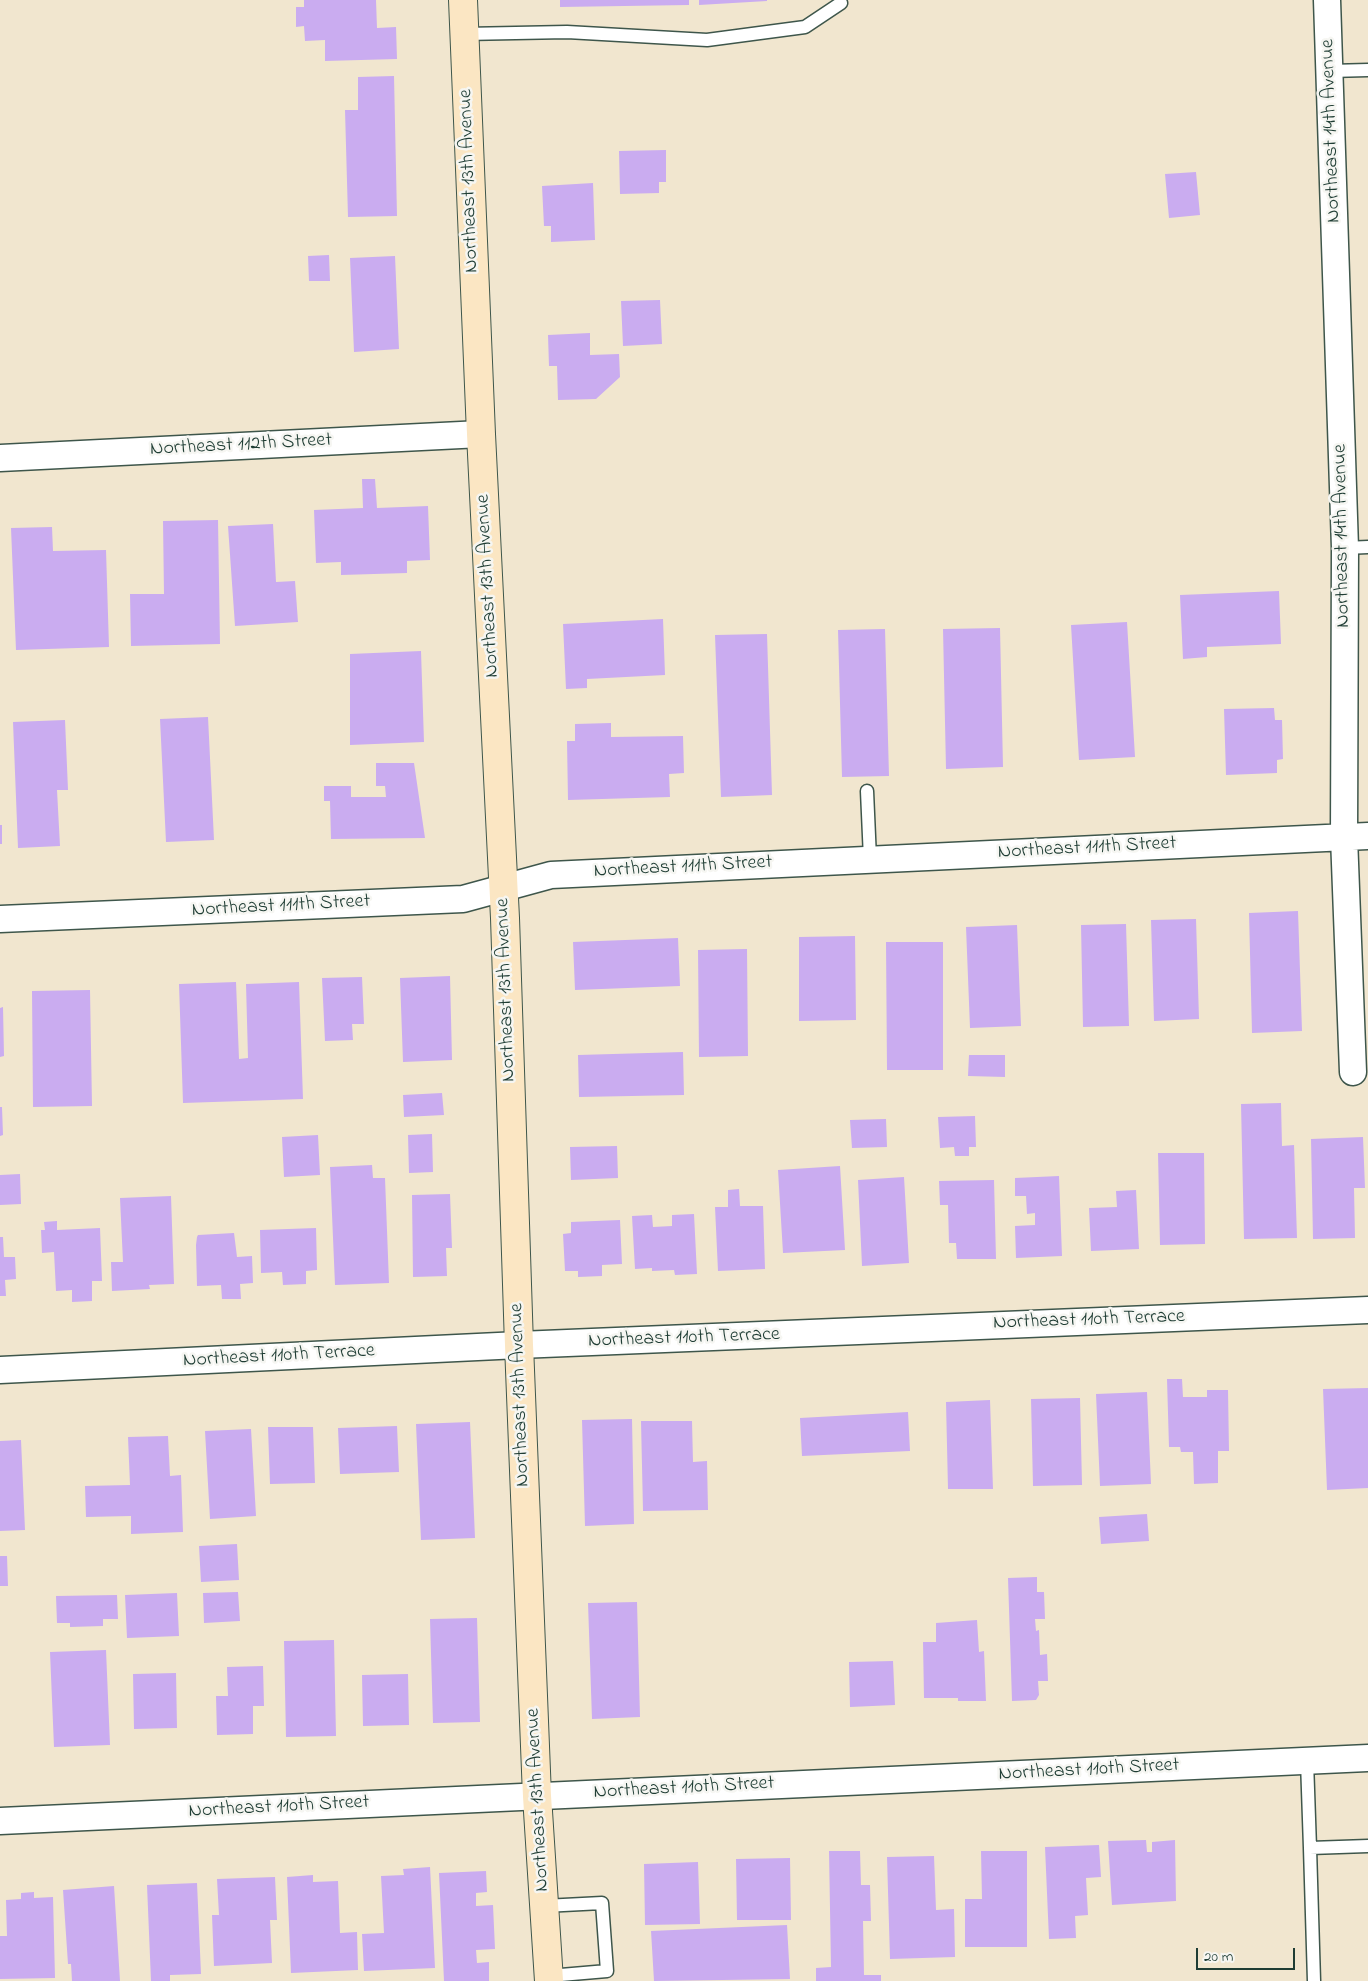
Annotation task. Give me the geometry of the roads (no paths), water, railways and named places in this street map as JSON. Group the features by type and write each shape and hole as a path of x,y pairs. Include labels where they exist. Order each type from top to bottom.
{"street":[{"name":"Northeast 13th Avenue","path":"463,0 481,434 504,887 519,1346 537,1796 549,1979"},
{"name":"Northeast 14th Avenue","path":"1328,0 1330,71 1356,547 1356,836 1360,1033 1353,1072"},
{"name":"Northeast 112th Street","path":"0,458 481,434"},
{"name":"Northeast 111th Street","path":"0,920 463,899 551,875 1356,836"},
{"name":"Northeast 110th Terrace","path":"0,1370 1368,1310"},
{"name":"Northeast 110th Street","path":"0,1821 1368,1758"}],"lane":[{"path":"464,34 566,32 707,40 805,27 841,3"},
{"path":"1330,71 1368,70"},
{"path":"867,791 870,859"},
{"path":"1307,1761 1314,1981"},
{"path":"1310,1848 1368,1846"},
{"path":"544,1906 602,1903 607,1971 549,1979"}]}
